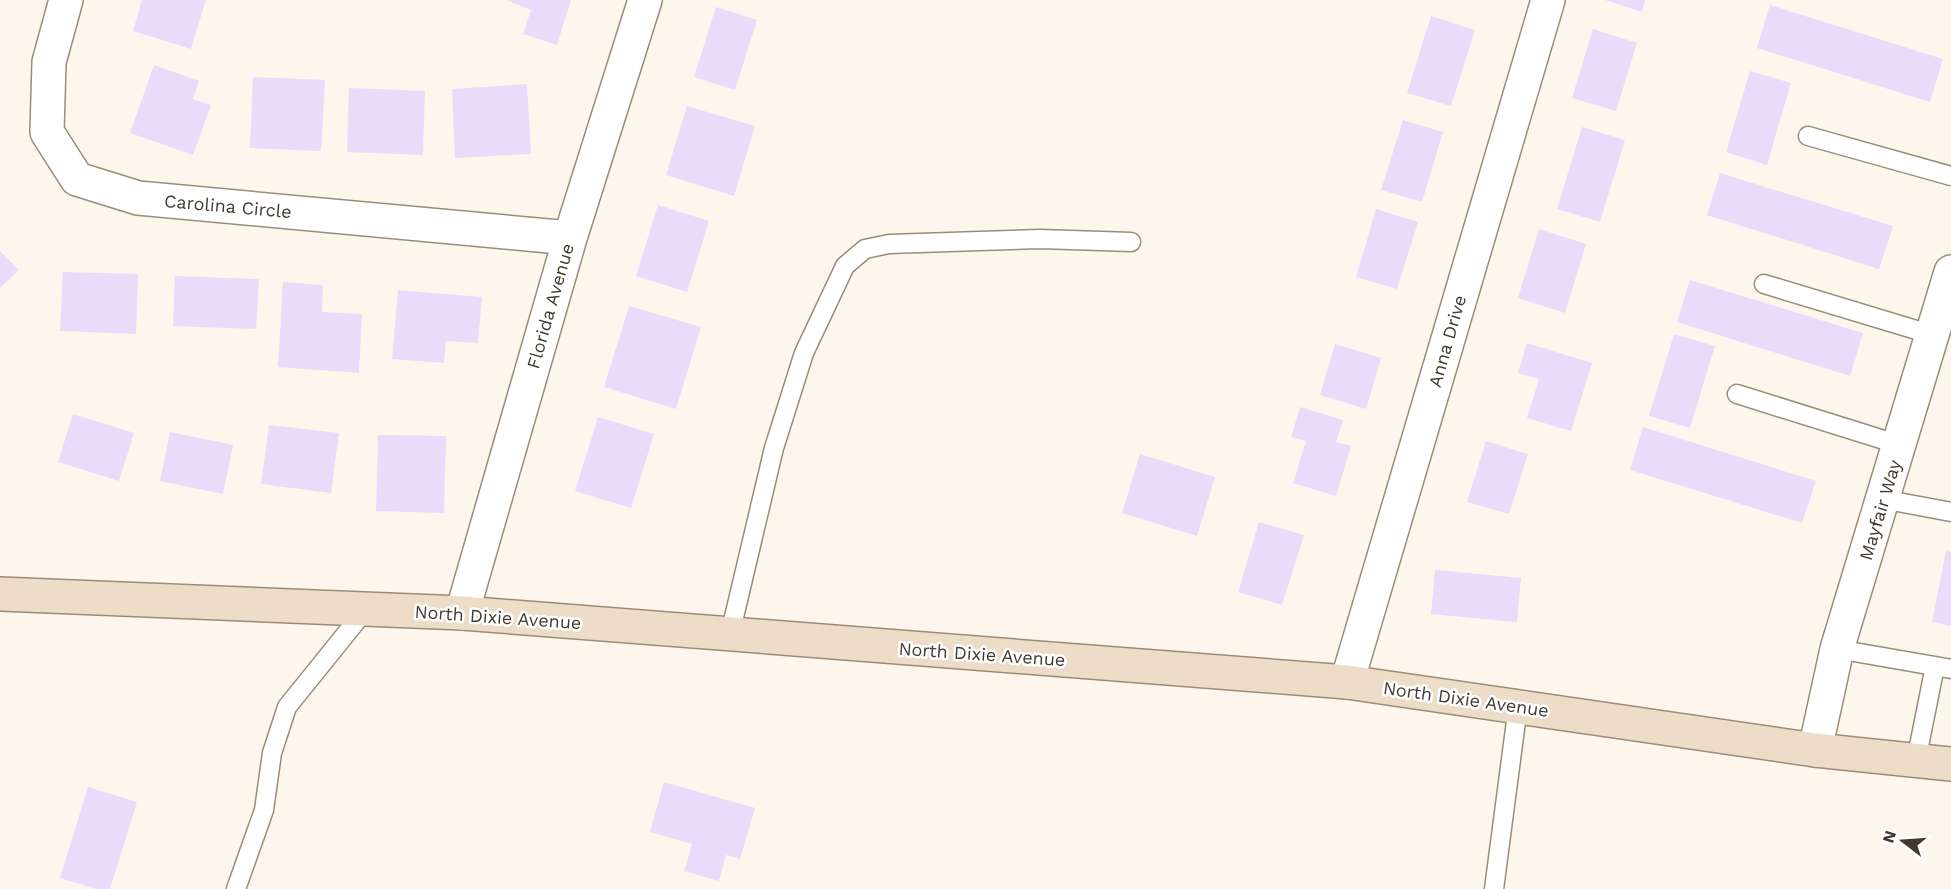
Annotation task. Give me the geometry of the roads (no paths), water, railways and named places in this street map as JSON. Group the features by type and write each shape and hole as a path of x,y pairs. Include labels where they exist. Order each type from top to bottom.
{"street":[{"name":"Carolina Circle","path":"66,0 49,62 47,132 77,179 138,198 570,238"},
{"name":"Florida Avenue","path":"462,614 570,238 645,0"},
{"name":"Anna Drive","path":"1347,682 1548,0"},
{"name":"Mayfair Way","path":"1815,750 1837,649 1951,272"},
{"name":"North Dixie Avenue","path":"4,594 462,614 1347,682 1815,750 1951,764"}],"lane":[{"path":"1808,136 1951,176"},
{"path":"730,634 774,448 804,353 845,266 865,249 889,244 1040,239 1131,242"},
{"path":"1764,284 1933,335"},
{"path":"1737,394 1900,445"},
{"path":"1882,499 1949,508"},
{"path":"236,889 264,810 272,753 287,707 366,609"},
{"path":"1837,649 1943,668 1916,760"},
{"path":"1494,889 1518,706"}]}
